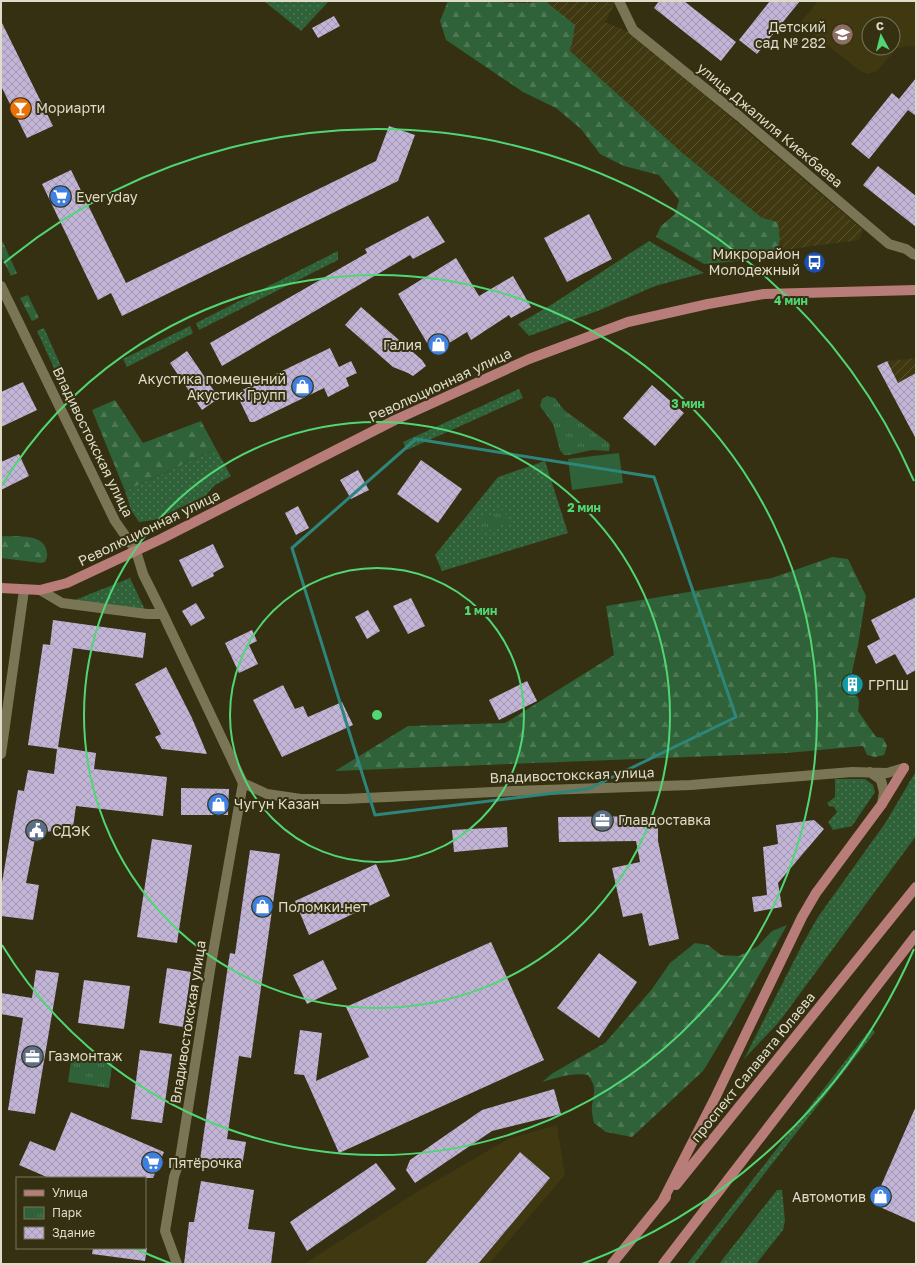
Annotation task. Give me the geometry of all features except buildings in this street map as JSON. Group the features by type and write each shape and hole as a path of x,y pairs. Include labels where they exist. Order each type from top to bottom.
{"main road":[{"name":"Революционная улица","path":"1,588 40,590 67,583 136,551 259,490 395,420 529,359 628,322 708,304 764,294 916,290"},
{"path":"662,1202 719,1089 802,917 816,893 882,804 904,768"},
{"name":"проспект Салавата Юлаева","path":"612,1264 916,887"},
{"path":"663,1264 916,935"}],"street":[{"name":"улица Джалиля Киекбаева","path":"619,1 633,30 739,116 888,244 906,249 916,255"},
{"name":"Владивостокская улица","path":"1,286 115,521 136,551 143,574 243,783 211,964 180,1159 174,1177 166,1231 177,1264"},
{"path":"1,754 24,590"},
{"path":"40,590 62,603 147,614 163,614"},
{"name":"Владивостокская улица","path":"243,783 267,794 300,800 691,785 852,772 887,773 904,768"},
{"path":"870,772 881,780 884,792 882,804"}],"highlighted area":[{"path":"416,439 654,477 736,717 588,789 375,815 292,548"}],"shaded area":[{"path":"477,1 616,1 605,22 633,34 863,230 859,240 768,252"},
{"name":"Детский сад № 282","path":"818,1 916,1 916,47 901,47 901,16 861,16 861,56 890,56 877,71 868,74 860,71 800,23"},
{"path":"916,358 916,439 877,366 887,361"},
{"path":"557,1125 565,1175 489,1264 304,1264 417,1192 508,1139"}],"green space":[{"path":"264,1 329,1 301,31"},
{"path":"448,1 504,1 505,3 529,3 545,1 575,25 572,44 569,50 680,151 762,218 778,222 780,240 778,247 761,259 704,264 656,237 661,226 675,214 679,200 659,175 624,166 600,154 581,129 556,108 523,92 446,40 440,21"},
{"path":"1,238 17,273 11,276 1,256"},
{"path":"649,241 704,273 655,286 600,310 529,336 518,324 551,305"},
{"path":"338,251 338,260 199,330 196,323"},
{"path":"28,295 39,318 32,321 20,298"},
{"path":"190,326 193,333 127,367 123,359"},
{"path":"44,328 72,391 66,394 37,331"},
{"path":"519,389 523,398 407,450 403,442"},
{"path":"547,396 555,398 564,410 609,443 609,451 592,450 564,455 560,450 553,424 540,406 542,399"},
{"path":"115,400 143,443 201,421 216,449 125,491 92,410"},
{"path":"216,449 231,476 215,485 205,496 154,520 139,522 131,510 125,491"},
{"path":"619,453 623,483 572,490 568,459"},
{"path":"545,461 568,533 442,571 435,555 498,477"},
{"path":"504,509 509,522 483,533 478,520"},
{"path":"1,536 22,536 36,539 45,546 47,558 45,562 41,563 1,558"},
{"path":"832,557 848,559 866,596 858,645 848,690 857,696 859,700 858,711 876,737 883,738 887,746 884,755 875,757 867,755 863,746 787,753 335,771 408,726 505,723 614,655 606,606 772,578"},
{"path":"130,578 146,612 75,600"},
{"path":"916,771 916,836 779,1022 744,1059 802,945 818,917 886,822"},
{"path":"835,779 865,779 873,785 875,792 852,826 833,830 828,822 837,812 834,807 829,806 827,803 835,797"},
{"path":"787,925 734,1020 703,1071 632,1137 606,1132 594,1123 592,1110 594,1087 588,1075 570,1075 542,1082 553,1073 605,1043 652,989 670,963 695,943 708,945 721,955 739,956 758,946 772,931"},
{"path":"871,1028 875,1032 694,1264 687,1264"},
{"path":"72,1053 113,1058 109,1088 68,1082"},
{"path":"777,1190 782,1190 785,1221 783,1230 756,1264 719,1264"}],"place":[{"name":"Детский сад № 282","path":"842,35"},
{"name":"Мориарти","path":"21,108"},
{"name":"Everyday","path":"61,197"},
{"name":"Микрорайон Молодежный","path":"815,262"},
{"name":"Галия","path":"438,345"},
{"name":"Акустика помещений Акустик Групп","path":"302,387"},
{"name":"ГРПШ","path":"852,685"},
{"name":"Чугун Казан","path":"218,804"},
{"name":"Главдоставка","path":"602,820"},
{"name":"СДЭК","path":"36,831"},
{"name":"Поломки.нет","path":"263,907"},
{"name":"Газмонтаж","path":"33,1056"},
{"name":"Пятёрочка","path":"152,1163"},
{"name":"Автомотив","path":"881,1197"}]}
